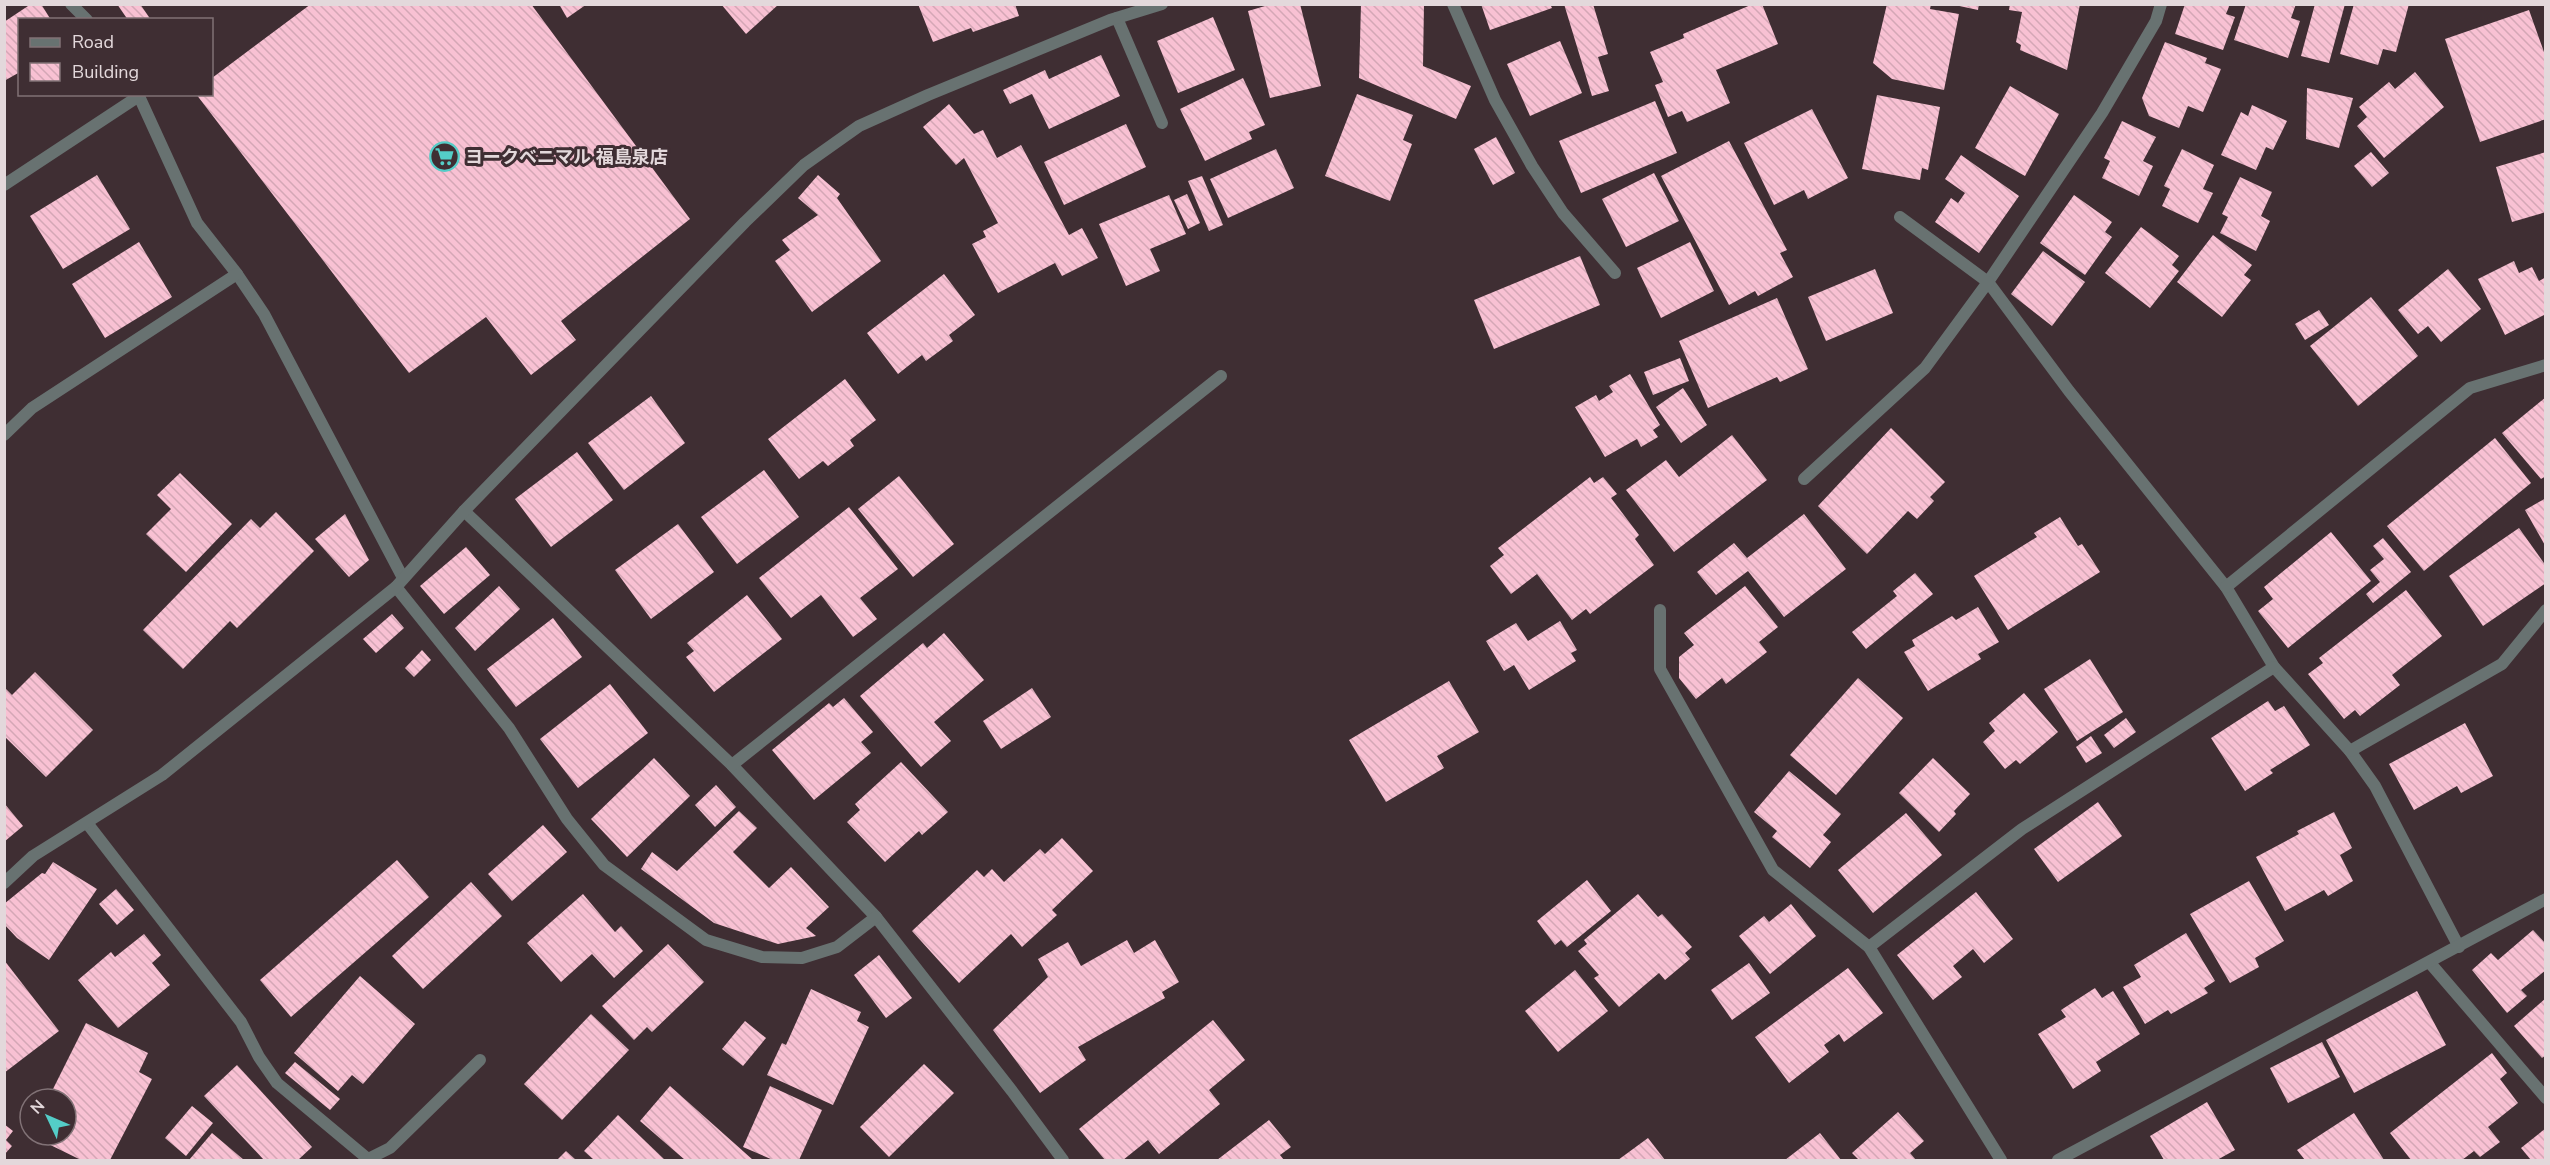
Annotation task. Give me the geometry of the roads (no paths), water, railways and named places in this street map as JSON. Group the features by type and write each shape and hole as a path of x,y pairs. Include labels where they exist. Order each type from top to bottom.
{"street":[{"path":"71,4 85,18"},
{"path":"4,883 33,856 162,775 400,583 465,511 745,222 804,165 859,126 928,95 1118,18 1162,4"},
{"path":"1453,4 1495,100 1532,166 1563,213 1615,273"},
{"path":"1804,479 1925,368 1988,282 2102,113 2156,21 2161,4"},
{"path":"1118,18 1162,123"},
{"path":"4,185 137,96"},
{"path":"138,96 197,223 237,274 264,315 400,583 510,728 567,819 604,865 706,940 762,957 802,958 837,947 876,917"},
{"path":"1900,217 1988,282 2069,391 2226,587 2274,667 2350,751 2375,786 2459,947"},
{"path":"4,435 32,408 237,274"},
{"path":"2226,587 2470,388 2546,365"},
{"path":"732,765 1221,376"},
{"path":"465,511 732,765 876,917 1012,1091 1063,1161"},
{"path":"1660,610 1660,669 1773,870 1869,947 2001,1161"},
{"path":"2350,751 2502,664 2546,610"},
{"path":"1869,947 2022,829 2274,667"},
{"path":"87,823 240,1022 259,1057 277,1083 368,1159 390,1148 480,1060"},
{"path":"2058,1161 2546,899"},
{"path":"2430,963 2546,1098"}],"place":[{"name":"ヨークベニマル 福島泉店","path":"444,157"}]}
